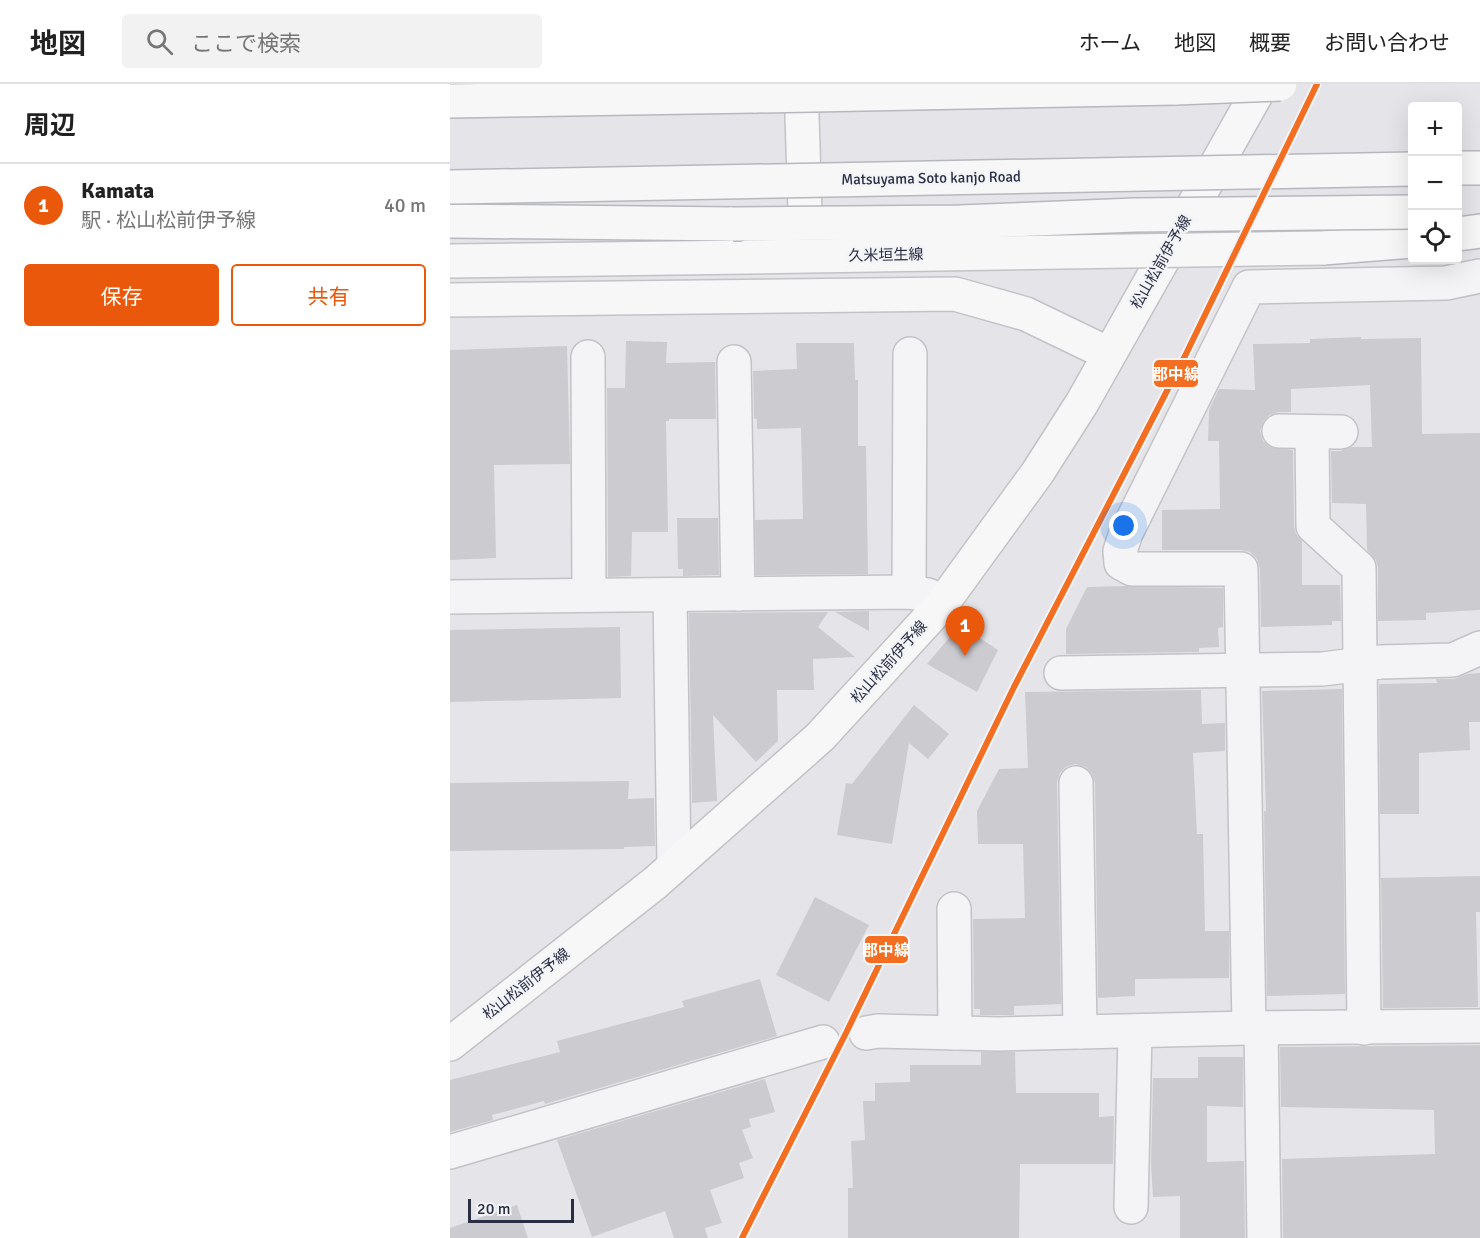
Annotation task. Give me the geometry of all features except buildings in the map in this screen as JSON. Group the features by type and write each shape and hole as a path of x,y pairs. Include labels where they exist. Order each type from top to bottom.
{"main road":[{"path":"664,298 780,282 806,243 801,84"},
{"path":"1143,84 1176,88"},
{"name":"松山松前伊予線","path":"450,1044 655,883 820,737 942,604 1038,472 1082,403 1262,84"},
{"path":"450,101 1176,88 1280,84"},
{"path":"1462,168 1480,168"},
{"name":"Matsuyama Soto kanjo Road","path":"450,187 1408,169"},
{"path":"1462,211 1480,211"},
{"path":"450,221 733,224 936,223 1135,215 1408,212"},
{"path":"1462,233 1480,231"},
{"name":"久米垣生線","path":"450,261 1323,248 1408,241"},
{"path":"806,243 844,277 955,294 1026,314 1109,354"},
{"path":"450,300 955,294"}],"street":[{"path":"1264,1238 1241,569 1132,569 1120,563 1120,551 1126,533 1249,287 1446,283 1480,276"},
{"path":"909,592 910,354"},
{"path":"588,357 589,595"},
{"path":"734,362 738,594"},
{"path":"1279,431 1326,432 1313,526 1359,568 1364,1028"},
{"path":"450,597 909,592 928,595 942,604"},
{"path":"670,595 674,865"},
{"path":"1061,674 1322,669 1381,662 1452,660 1480,648"},
{"path":"1076,783 1080,1032"},
{"path":"954,909 955,1033"},
{"path":"866,1033 878,1031 998,1034 1480,1026"},
{"path":"1131,1207 1135,1031"},
{"path":"450,1152 823,1042"}],"transit line":[{"name":"郡中線","path":"742,1238 845,1035 1014,687 1185,356 1317,84"}],"place":[{"name":"Kamata","path":"965,656"}]}
